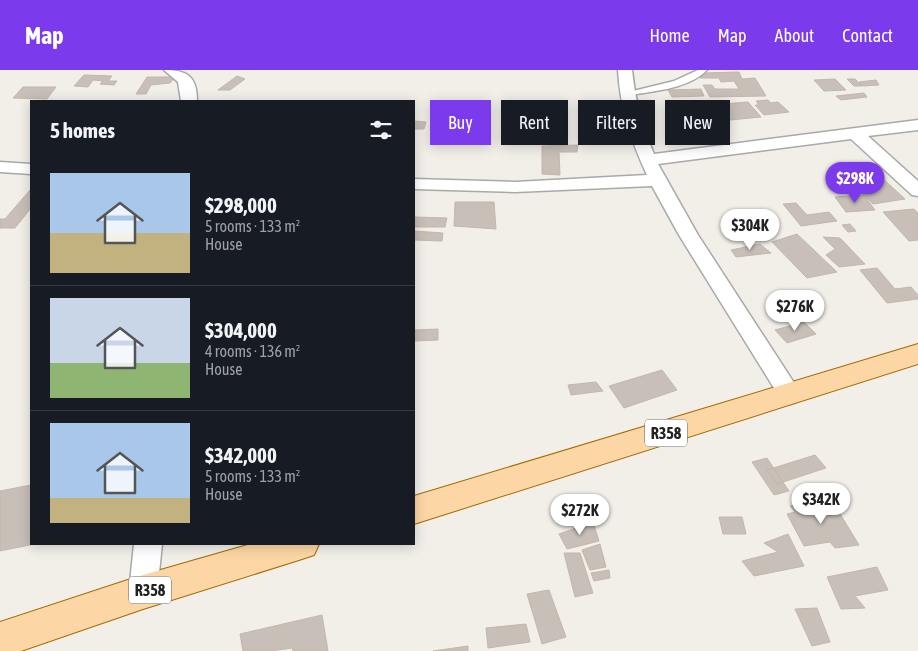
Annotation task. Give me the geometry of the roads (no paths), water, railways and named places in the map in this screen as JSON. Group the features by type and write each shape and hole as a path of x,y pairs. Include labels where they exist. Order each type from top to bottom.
{"main road":[{"name":"R358","path":"415,510 918,354"},
{"name":"R358","path":"0,640 143,592 299,545"}],"street":[{"path":"171,70 183,76 188,84 189,100"},
{"path":"625,70 625,94 630,114 658,180 684,229 790,395"},
{"path":"649,160 918,126"},
{"path":"855,134 918,191"},
{"path":"0,167 30,169"},
{"path":"415,184 515,187 658,180"},
{"path":"143,592 148,545"}],"lane":[{"path":"625,94 696,76 703,70"}]}
